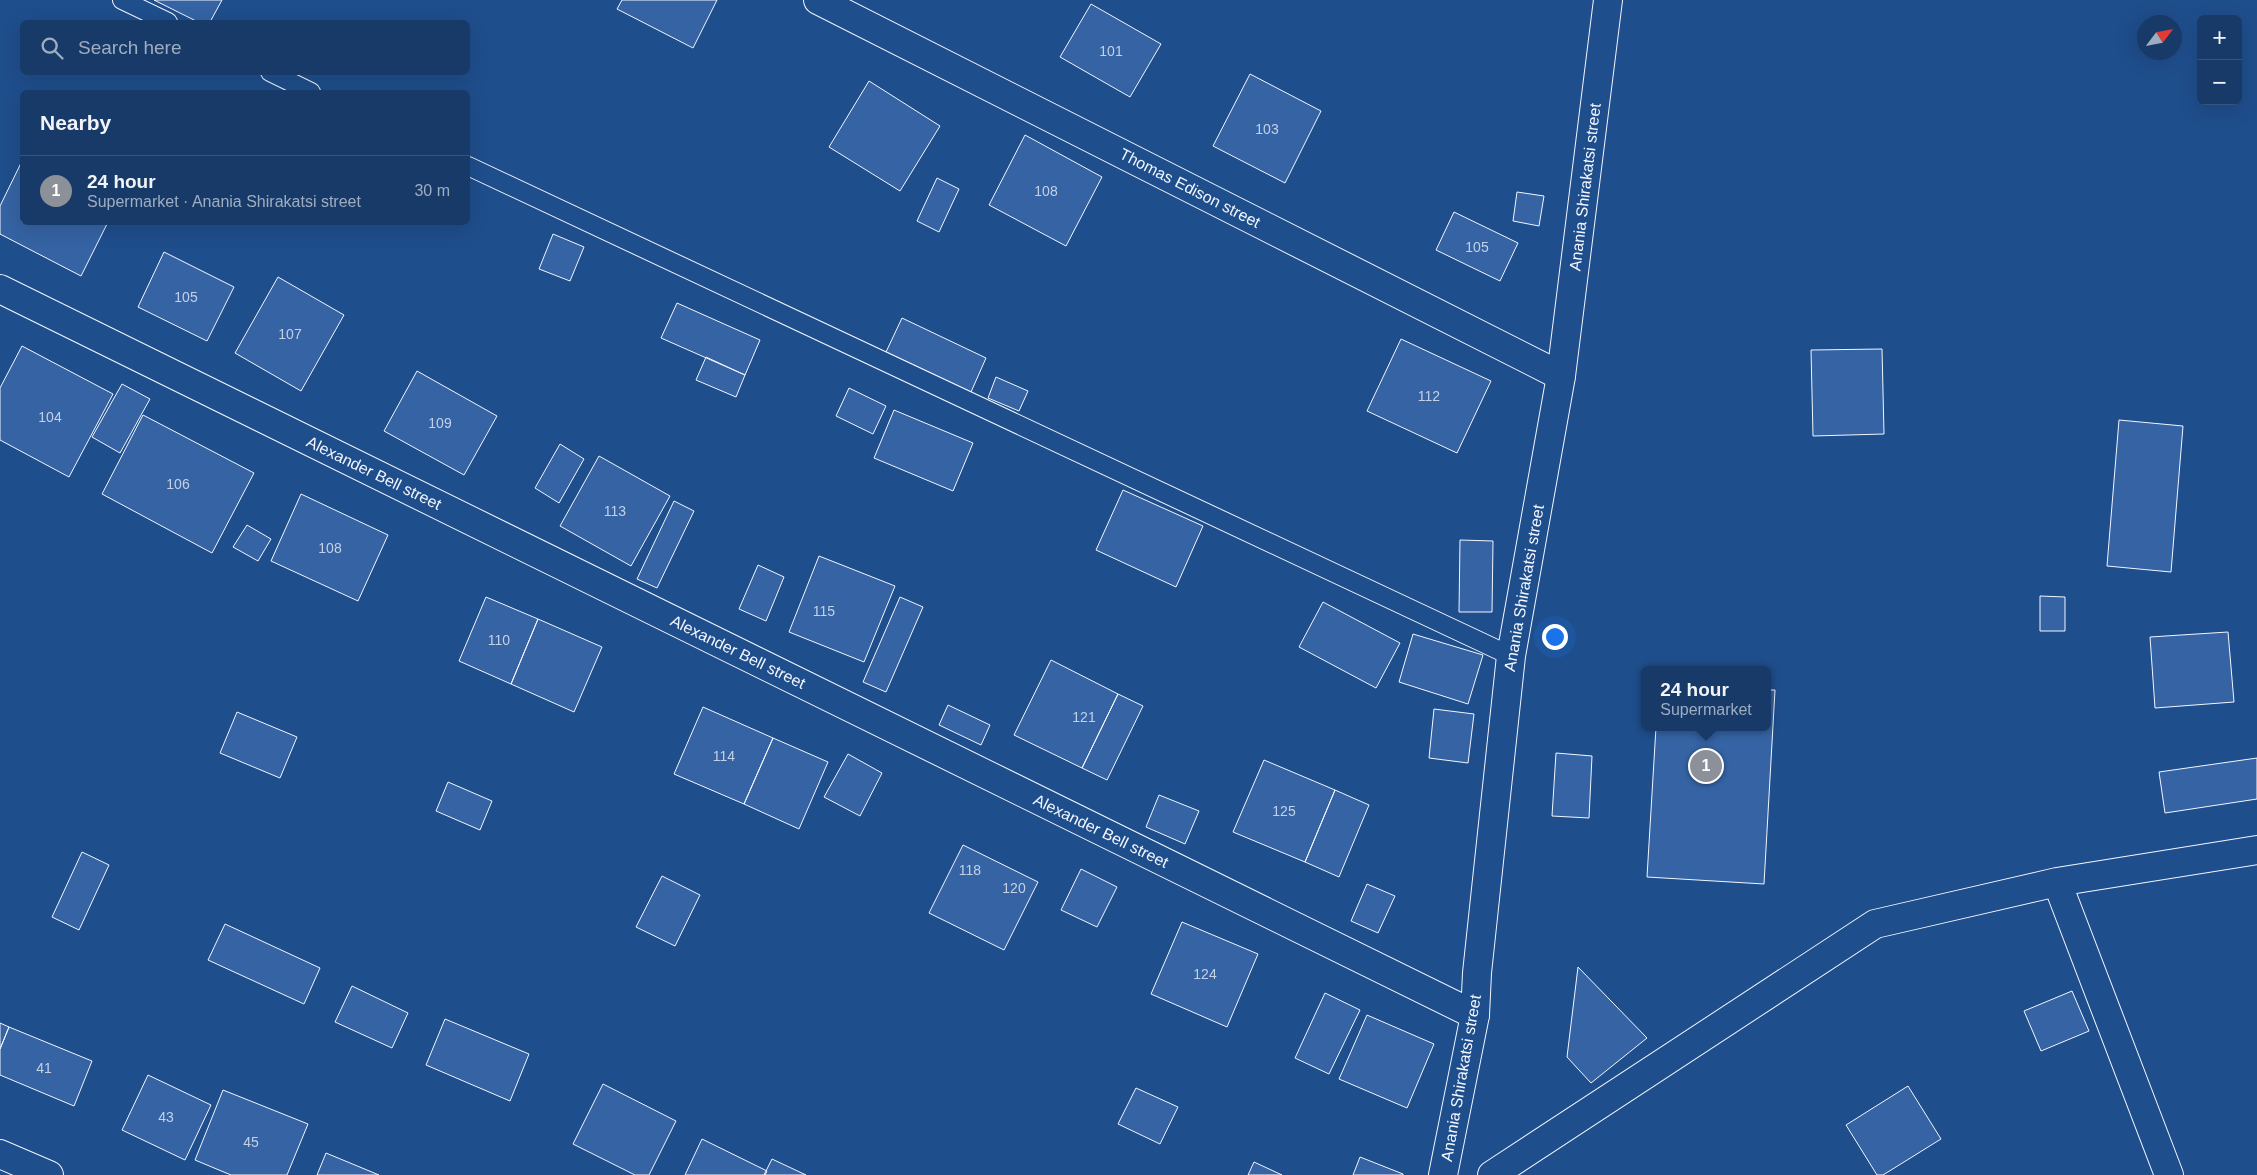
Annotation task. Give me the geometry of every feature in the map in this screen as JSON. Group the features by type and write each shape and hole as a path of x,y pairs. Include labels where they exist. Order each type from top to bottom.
{"street":[{"name":"Thomas Edison street","path":"818,0 1561,376"},
{"name":"Anania Shirakatsi street","path":"1443,1175 1475,1015 1511,656 1561,376 1608,0"},
{"name":"Alexander Bell street","path":"0,289 1475,1015"},
{"path":"1492,1175 1875,924 2057,882 2257,850"},
{"path":"2057,882 2169,1175"},
{"path":"0,1154 49,1175"}],"lane":[{"path":"122,0 164,20"},
{"path":"276,75 307,90"},
{"path":"470,167 1511,656"}],"building":[{"path":"154,0 222,0 211,20 194,20"},
{"path":"622,0 717,0 693,48 617,9"},
{"path":"1091,4 1161,44 1130,97 1060,57"},
{"path":"1250,74 1321,111 1285,183 1213,146"},
{"path":"869,81 940,126 900,191 829,147"},
{"path":"1025,135 1102,177 1066,246 989,205"},
{"path":"20,165 20,225 106,225 81,276 0,234 0,206"},
{"path":"937,178 959,189 939,232 917,221"},
{"path":"1517,192 1544,196 1539,226 1513,221"},
{"path":"1454,212 1518,243 1500,281 1436,250"},
{"path":"553,234 584,247 570,281 539,269"},
{"path":"164,252 234,287 207,341 138,307"},
{"path":"278,277 344,315 301,391 235,353"},
{"path":"677,303 760,340 745,375 661,338"},
{"path":"902,318 986,358 971,392 886,352"},
{"path":"1401,339 1491,381 1457,453 1367,411"},
{"path":"22,346 113,394 69,477 0,440 0,388"},
{"path":"1882,349 1884,434 1813,436 1811,350"},
{"path":"706,357 745,375 736,397 696,380"},
{"path":"417,371 497,416 464,475 384,431"},
{"path":"996,377 1028,391 1019,411 988,398"},
{"path":"122,384 150,399 120,453 92,437"},
{"path":"849,388 886,406 873,434 836,416"},
{"path":"894,410 973,443 953,491 874,458"},
{"path":"143,415 254,473 212,553 102,494"},
{"path":"2119,420 2183,426 2171,572 2107,566"},
{"path":"560,444 584,459 559,503 535,488"},
{"path":"599,456 670,496 631,566 560,526"},
{"path":"1123,490 1203,526 1176,587 1096,550"},
{"path":"301,494 388,535 358,601 271,561"},
{"path":"674,501 694,511 657,588 637,579"},
{"path":"247,525 271,539 258,561 233,547"},
{"path":"1460,540 1493,541 1492,612 1459,612"},
{"path":"819,556 895,586 864,662 789,632"},
{"path":"758,565 784,577 766,621 739,609"},
{"path":"2040,596 2065,597 2065,631 2040,631"},
{"path":"486,597 538,619 511,684 459,661"},
{"path":"900,597 923,607 886,692 863,682"},
{"path":"1323,602 1400,643 1376,688 1299,647"},
{"path":"538,619 602,647 574,712 511,684"},
{"path":"2228,632 2234,702 2155,708 2150,637"},
{"path":"1413,634 1483,655 1468,704 1399,682"},
{"path":"1051,660 1118,694 1082,768 1014,735"},
{"path":"1771,690 1775,690 1764,884 1647,877 1656,731 1771,731"},
{"path":"1118,694 1143,706 1107,780 1082,768"},
{"path":"948,705 990,725 981,745 939,725"},
{"path":"703,707 773,738 744,804 674,774"},
{"path":"1434,709 1474,714 1468,763 1429,758"},
{"path":"237,712 297,737 280,778 220,753"},
{"path":"773,738 828,762 799,829 744,804"},
{"path":"1556,753 1592,756 1589,818 1552,816"},
{"path":"848,754 882,773 860,816 824,797"},
{"path":"2257,758 2257,799 2165,813 2159,772"},
{"path":"1264,760 1335,790 1305,862 1233,832"},
{"path":"448,782 492,801 480,830 436,811"},
{"path":"1335,790 1369,805 1339,877 1305,862"},
{"path":"1159,795 1199,811 1185,844 1146,827"},
{"path":"963,845 1038,882 1004,950 929,913"},
{"path":"82,852 109,865 79,930 52,917"},
{"path":"1081,869 1117,887 1097,927 1061,910"},
{"path":"662,876 700,895 675,946 636,927"},
{"path":"1367,884 1395,896 1378,933 1351,921"},
{"path":"1182,922 1258,954 1227,1027 1151,994"},
{"path":"225,924 320,968 304,1004 208,960"},
{"path":"1578,967 1647,1038 1591,1083 1567,1057"},
{"path":"352,986 408,1013 392,1048 335,1022"},
{"path":"2072,991 2089,1031 2041,1051 2024,1011"},
{"path":"1325,993 1360,1010 1329,1074 1295,1058"},
{"path":"1367,1015 1434,1044 1407,1108 1339,1079"},
{"path":"445,1019 529,1054 510,1101 426,1065"},
{"path":"0,1023 9,1027 0,1049"},
{"path":"9,1027 92,1061 74,1106 0,1075 0,1049"},
{"path":"148,1075 211,1105 185,1160 122,1130"},
{"path":"603,1084 676,1121 649,1175 635,1175 573,1144"},
{"path":"1908,1086 1941,1139 1883,1175 1877,1175 1846,1125"},
{"path":"1136,1088 1178,1107 1160,1144 1118,1124"},
{"path":"223,1090 308,1124 287,1175 231,1175 195,1160"},
{"path":"702,1139 767,1171 765,1175 685,1175"},
{"path":"326,1153 379,1175 317,1175"},
{"path":"1360,1157 1403,1174 1403,1175 1353,1175"},
{"path":"772,1159 806,1175 764,1175"},
{"path":"1254,1162 1282,1175 1248,1175"}],"place":[{"name":"24 hour","path":"1706,766"}]}
